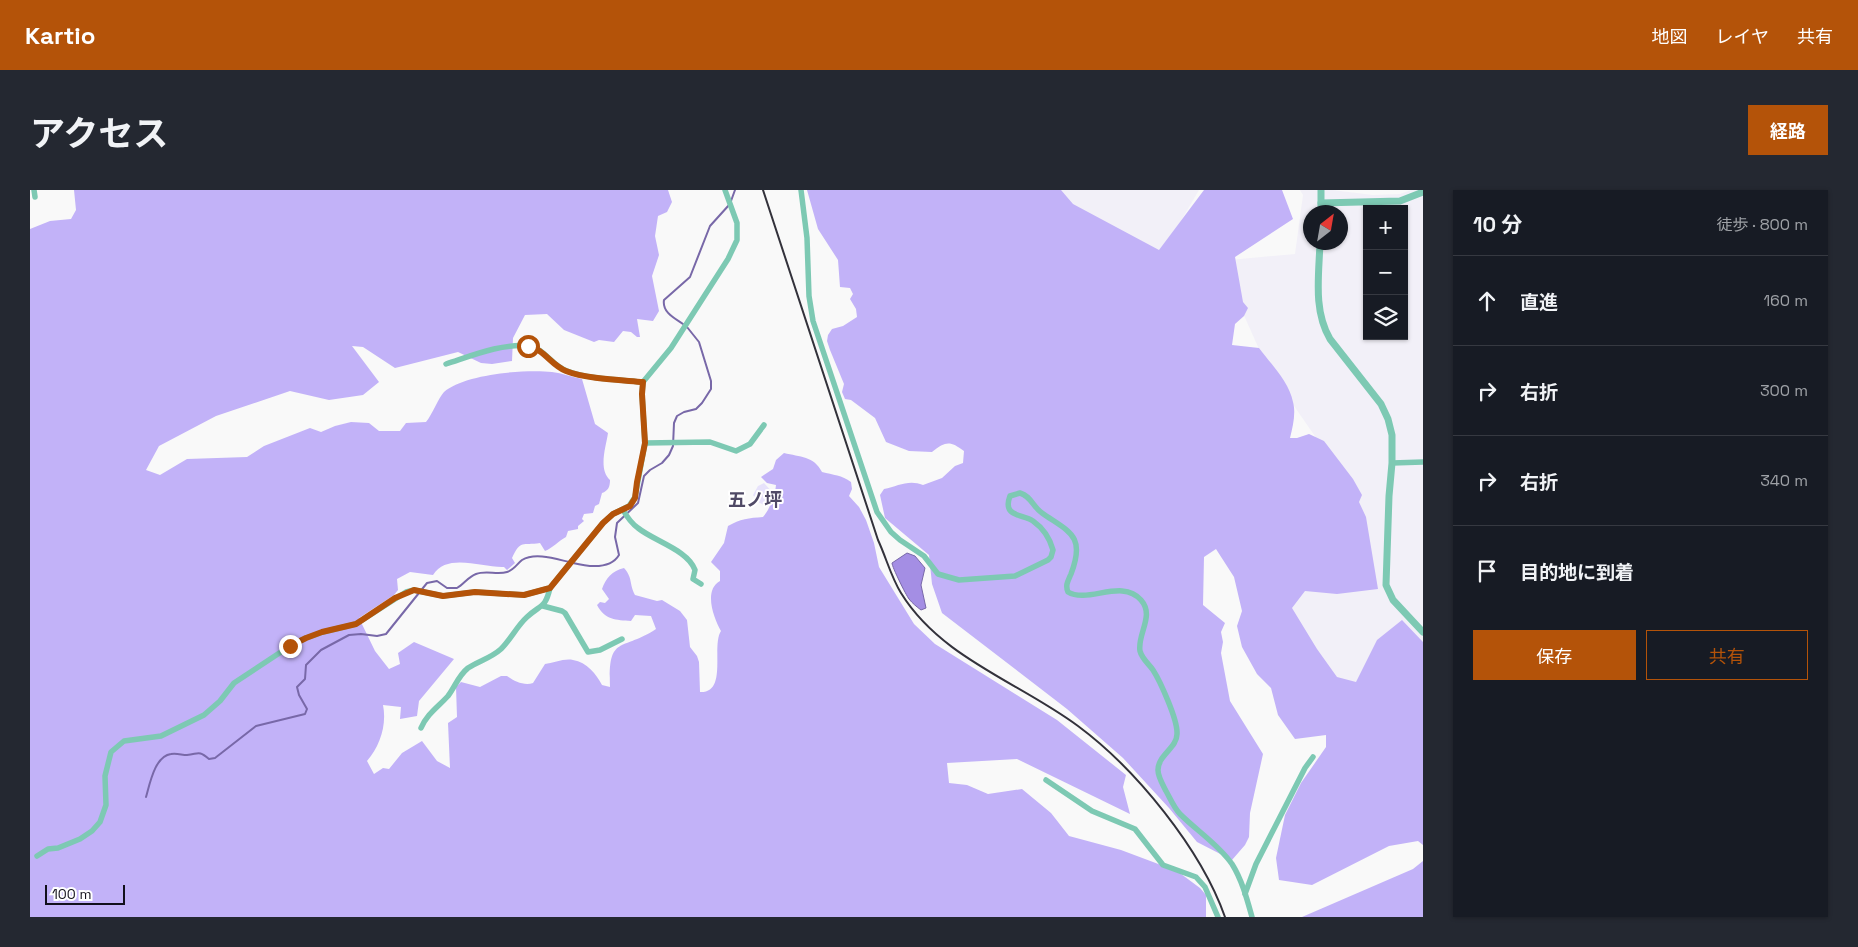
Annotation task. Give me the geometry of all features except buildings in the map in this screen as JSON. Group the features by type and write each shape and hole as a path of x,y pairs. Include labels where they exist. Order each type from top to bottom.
{"street":[{"path":"421,728 432,711 448,695 468,668 495,654 509,641 527,617 543,606 550,588 603,523 613,514 630,506 635,498 645,443 643,382 671,348 737,240 737,223 725,190"},
{"path":"801,190 807,238 810,303 813,321 877,512 890,532 924,556 938,574 959,580 1015,576 1048,560 1053,550 1044,530 1032,520 1017,516 1009,509 1010,496 1020,492 1028,497 1041,512 1068,529 1073,535 1076,546 1067,583 1068,592 1073,595 1086,595 1114,591 1131,594 1141,600 1147,615 1140,644 1141,654 1156,677 1172,711 1178,733 1176,740 1161,760 1158,769 1161,781 1179,813 1222,851 1239,876 1252,917"},
{"path":"1321,190 1321,203 1400,201 1423,192"},
{"path":"1320,250 1318,303 1322,322 1330,339 1381,404 1388,419 1392,435 1386,585 1393,600 1423,632"},
{"path":"446,364 501,348 528,346 538,349 557,366 571,373 643,382"},
{"path":"645,443 710,442 736,451 750,444 764,425"},
{"path":"1392,463 1423,462"},
{"path":"623,510 636,527 688,560 695,570 693,580 701,584"},
{"path":"37,856 48,849 58,848 80,839 92,831 100,822 106,805 105,776 110,752 116,746 124,741 161,736 204,714 220,701 234,683 298,642 322,632 356,624 395,598 414,590 443,596 475,592 524,595 550,588"},
{"path":"543,606 562,610 565,613 588,652 600,650 622,639"},
{"path":"1245,894 1256,864 1305,768 1313,757"},
{"path":"1046,780 1092,811 1135,829 1163,865 1196,877 1205,887 1218,917"}],"shaded area":[{"path":"74,190 668,190 672,202 667,212 658,216 655,236 659,255 652,276 659,311 653,321 637,319 640,337 631,332 623,331 614,342 599,340 594,342 564,330 547,314 525,315 513,338 512,361 492,364 481,363 458,352 395,368 363,347 352,346 379,382 363,395 329,400 290,391 216,416 159,446 146,470 160,475 187,459 247,457 264,446 310,428 321,432 351,422 369,423 379,431 400,431 406,423 426,422 444,392 453,386 480,377 512,372 541,371 582,379 595,424 608,433 604,470 610,480 610,485 602,493 599,504 595,506 593,513 584,514 582,519 584,521 578,526 578,529 568,531 566,537 545,551 540,543 523,544 512,558 515,563 507,570 504,567 456,563 447,564 439,568 433,575 410,572 397,579 398,590 394,595 359,618 375,651 389,669 400,664 398,653 414,642 454,659 419,701 417,716 400,719 401,707 383,705 384,720 379,742 367,761 374,774 383,768 389,769 402,753 422,741 437,761 450,768 448,723 457,717 456,687 461,682 480,687 501,676 507,676 519,683 530,684 533,683 545,664 570,660 583,663 594,673 602,685 610,687 611,659 614,651 626,643 656,629 651,616 635,615 631,621 616,619 604,614 597,605 600,602 605,603 609,599 602,589 605,582 613,573 624,568 629,575 635,595 657,601 662,600 680,611 687,620 690,647 699,662 700,692 709,690 714,685 716,677 717,647 721,631 713,612 711,598 715,585 720,581 720,571 711,562 724,543 728,526 745,519 763,517 766,514 772,502 776,485 767,483 761,477 773,469 776,460 784,453 811,460 822,472 851,482 852,489 849,496 859,507 866,520 874,543 879,567 914,624 935,644 1057,720 1126,775 1123,787 1130,814 1017,759 947,763 949,783 967,785 988,794 1022,789 1051,813 1069,836 1121,850 1177,871 1200,888 1206,895 1206,917 30,917 30,229 50,221 71,219 76,210"},
{"path":"807,190 1061,190 1073,204 1159,250 1204,190 1282,190 1293,219 1235,257 1243,302 1248,308 1244,316 1235,324 1232,345 1259,348 1279,373 1291,395 1294,415 1290,438 1309,434 1324,441 1353,479 1362,495 1359,502 1366,517 1378,589 1337,594 1305,591 1292,608 1317,649 1337,677 1356,682 1377,640 1402,620 1423,642 1423,845 1418,841 1389,846 1312,885 1279,880 1276,858 1285,815 1301,783 1326,747 1326,735 1295,739 1278,715 1271,688 1257,674 1242,647 1237,626 1242,611 1234,577 1216,549 1204,557 1203,605 1225,623 1221,632 1223,642 1221,653 1230,701 1263,754 1250,813 1249,837 1245,845 1232,860 1197,842 1123,758 1067,709 942,613 932,584 929,555 885,518 880,495 884,489 908,483 923,485 942,478 955,466 963,463 964,451 955,445 945,444 932,452 909,451 886,442 875,418 851,400 845,399 842,392 844,384 827,341 832,329 843,326 857,317 856,309 850,299 853,294 850,288 840,287 838,260 818,229"},
{"path":"1045,190 1199,190 1159,258"},
{"path":"1300,190 1332,190 1373,195 1400,194 1411,190 1423,190 1423,650 1360,686 1333,680 1285,608 1348,484 1267,367 1242,311 1230,260 1295,254 1303,195"},
{"path":"764,483 775,495 768,507 758,502 753,495 758,486"},
{"path":"907,553 915,556 925,568 921,585 926,608 921,610 909,599 892,563"},
{"path":"1423,861 1423,917 1302,917 1413,869"}],"waterway":[{"path":"731,201 735,190"},
{"path":"683,324 667,311 664,300 690,277 710,226 729,205"},
{"path":"573,563 586,566 605,565 615,560 619,555 615,537 617,523 638,503 644,476 662,463 669,455 673,446 674,423 677,416 696,409 711,389 711,381 699,342 687,327"},
{"path":"146,797 154,771 165,756 198,753 203,754 209,759 215,758 256,726 305,714 307,709 297,687 305,679 306,665 321,650 349,635 377,636 386,634 427,583 437,581 447,588 457,588 476,574 507,572 522,560 533,557 546,557 569,562"}],"railway":[{"path":"763,190 878,540 901,593 918,616 937,635 982,667 1055,710 1078,726 1122,764 1144,787 1183,838 1214,891 1225,917"}],"district":[{"name":"五ノ坪","path":"755,499"}],"route":[{"path":"290,646 322,632 356,624 395,598 414,590 443,596 475,592 524,595 550,588 603,523 613,514 630,506 636,494 645,443 643,382 571,373 557,366 538,349 528,346"}]}
